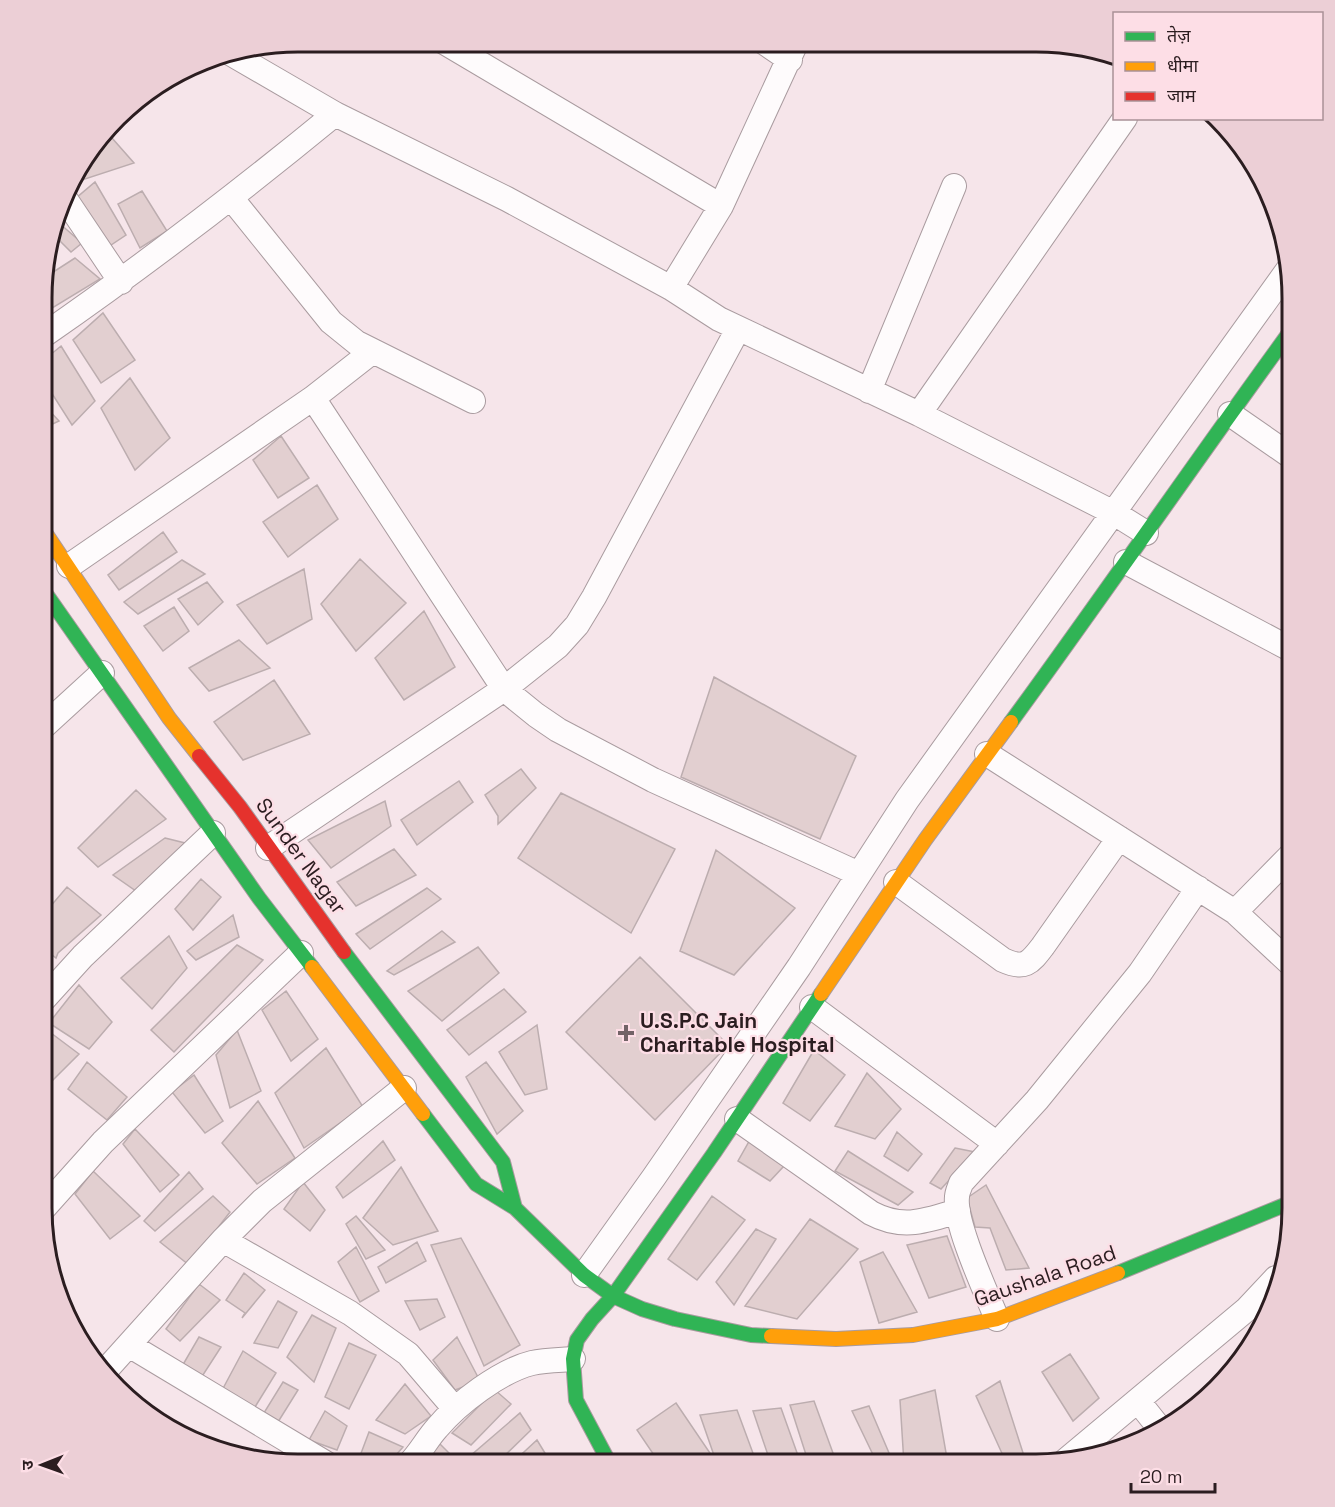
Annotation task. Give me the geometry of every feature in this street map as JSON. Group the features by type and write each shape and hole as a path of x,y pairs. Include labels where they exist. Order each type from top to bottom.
{"street":[{"path":"461,52 722,206"},
{"path":"671,288 722,206 793,52"},
{"path":"241,59 335,114 507,199 671,288 738,329 919,414 1114,513 1146,533"},
{"path":"52,329 121,282 232,199 335,114"},
{"path":"919,414 1124,120"},
{"path":"869,391 954,186"},
{"path":"232,199 331,322 357,343 473,401"},
{"path":"70,206 121,282"},
{"path":"584,1275 799,967 907,800 1282,279"},
{"path":"268,848 504,688 558,646 577,625 738,329"},
{"path":"605,1454 576,1400 573,1359 577,1340 592,1319 614,1296 737,1119 925,840 1282,343"},
{"path":"69,566 313,398 373,351"},
{"path":"313,398 504,688 558,730 653,780 859,874"},
{"path":"1230,414 1282,450"},
{"name":"Sunder Nagar","path":"52,542 169,718 240,807 316,915 503,1162 515,1208"},
{"path":"1126,562 1282,645"},
{"name":"Gaushala Road","path":"52,602 259,898 476,1184 515,1208 584,1275 614,1296 642,1309 675,1319 751,1335 836,1340 902,1335 997,1319 1161,1257 1282,1206"},
{"path":"52,719 102,673"},
{"path":"987,754 1235,912 1282,956"},
{"path":"52,990 83,956 213,833"},
{"path":"896,882 1003,960 1013,965 1023,965 1031,961 1044,946 1119,838"},
{"path":"1235,912 1282,864"},
{"path":"997,1319 966,1240 958,1211 957,1196 961,1183 1037,1100 1140,973 1198,888"},
{"path":"52,1199 103,1142 301,953"},
{"path":"812,1007 997,1143"},
{"path":"110,1366 223,1240 262,1201 404,1088"},
{"path":"737,1119 871,1213 885,1220 900,1224 924,1221 958,1211"},
{"path":"223,1240 350,1313 408,1354 455,1409"},
{"path":"1078,1451 1138,1401 1255,1318 1266,1297"},
{"path":"129,1345 310,1454"},
{"path":"416,1454 436,1428 455,1409 510,1372 532,1363 573,1359"},
{"path":"1138,1401 1156,1424"}],"building":[{"path":"112,138 134,163 83,180"},
{"path":"95,182 126,235 108,247 75,199"},
{"path":"142,191 167,231 140,248 118,204"},
{"path":"64,227 82,243 71,252 60,241"},
{"path":"75,258 100,279 52,308 54,271"},
{"path":"103,313 135,360 101,383 73,340"},
{"path":"61,346 95,401 72,425 52,394 52,353"},
{"path":"130,378 170,438 135,470 101,408"},
{"path":"52,414 59,421 52,424"},
{"path":"281,436 309,478 278,498 253,460"},
{"path":"317,485 338,519 288,557 263,522"},
{"path":"163,532 177,552 119,590 108,575"},
{"path":"360,559 406,603 356,651 321,604"},
{"path":"182,560 205,574 138,614 124,602"},
{"path":"304,569 312,619 267,644 237,605"},
{"path":"207,582 223,602 198,625 178,599"},
{"path":"174,607 189,631 163,651 144,626"},
{"path":"424,611 455,667 404,700 375,658"},
{"path":"239,640 270,668 209,691 189,668"},
{"path":"714,677 856,756 820,839 681,777"},
{"path":"274,680 310,734 243,760 214,722"},
{"path":"521,769 536,788 498,824 498,816 485,795"},
{"path":"459,781 473,802 417,845 401,820"},
{"path":"136,790 166,819 98,867 78,848"},
{"path":"561,793 675,849 631,933 518,858"},
{"path":"385,801 391,826 331,868 308,840"},
{"path":"165,838 185,843 136,891 113,875"},
{"path":"394,849 416,875 356,906 337,882"},
{"path":"716,850 795,908 734,975 680,951"},
{"path":"201,879 221,897 193,930 175,909"},
{"path":"67,887 101,915 58,953 56,958 52,955 52,904"},
{"path":"427,888 441,899 370,949 356,934"},
{"path":"233,915 239,937 196,960 187,951"},
{"path":"442,931 455,942 394,975 387,971"},
{"path":"169,936 187,968 152,1009 121,978"},
{"path":"237,945 263,960 174,1052 151,1030"},
{"path":"478,947 499,973 442,1021 408,991"},
{"path":"640,957 728,1045 655,1120 566,1032"},
{"path":"79,985 112,1022 89,1049 52,1025 52,1019"},
{"path":"504,989 526,1012 469,1055 447,1030"},
{"path":"286,991 318,1039 291,1061 262,1010"},
{"path":"537,1025 547,1089 525,1095 499,1052"},
{"path":"237,1030 261,1091 230,1108 216,1055"},
{"path":"52,1034 79,1054 52,1079"},
{"path":"326,1048 363,1107 304,1148 275,1093"},
{"path":"814,1050 845,1075 810,1121 783,1103"},
{"path":"87,1062 127,1097 107,1120 68,1089"},
{"path":"486,1062 523,1111 497,1134 466,1077"},
{"path":"867,1073 901,1109 875,1139 835,1126"},
{"path":"194,1075 223,1121 205,1133 172,1092"},
{"path":"258,1101 295,1158 257,1184 222,1143"},
{"path":"135,1129 179,1175 160,1192 123,1144"},
{"path":"897,1132 922,1154 908,1171 884,1156"},
{"path":"751,1138 784,1166 770,1181 738,1161"},
{"path":"383,1141 395,1160 343,1198 336,1187"},
{"path":"955,1148 975,1152 941,1189 930,1183"},
{"path":"848,1151 913,1192 898,1205 835,1171"},
{"path":"401,1167 438,1231 393,1245 363,1218"},
{"path":"93,1171 140,1216 110,1239 75,1194"},
{"path":"189,1172 203,1189 155,1231 144,1221"},
{"path":"303,1182 325,1210 310,1231 284,1209"},
{"path":"986,1185 1029,1268 1006,1270 990,1228 975,1227 967,1198"},
{"path":"213,1196 230,1212 189,1265 160,1242"},
{"path":"712,1196 745,1220 697,1280 668,1259"},
{"path":"356,1216 385,1250 366,1259 346,1224"},
{"path":"810,1219 858,1249 797,1319 745,1306"},
{"path":"756,1229 776,1239 734,1305 716,1282"},
{"path":"947,1236 966,1287 929,1298 907,1245"},
{"path":"461,1238 520,1345 484,1366 431,1245"},
{"path":"417,1242 426,1261 386,1283 378,1267"},
{"path":"356,1247 379,1291 360,1302 338,1262"},
{"path":"883,1252 917,1312 879,1323 860,1262"},
{"path":"244,1273 265,1290 242,1318 245,1313 226,1300"},
{"path":"199,1284 220,1300 180,1341 166,1329"},
{"path":"437,1299 445,1317 420,1330 405,1301"},
{"path":"278,1301 297,1312 278,1348 254,1343"},
{"path":"312,1315 336,1328 314,1382 287,1357"},
{"path":"199,1337 221,1347 201,1378 181,1368"},
{"path":"457,1337 480,1381 455,1390 433,1360"},
{"path":"349,1343 376,1355 349,1409 325,1397"},
{"path":"243,1351 276,1373 255,1407 220,1394"},
{"path":"1070,1354 1099,1398 1073,1421 1042,1372"},
{"path":"1000,1381 1023,1454 1002,1454 976,1396"},
{"path":"283,1382 298,1390 278,1422 262,1416"},
{"path":"405,1384 431,1416 405,1434 376,1420"},
{"path":"495,1390 511,1404 471,1445 452,1433"},
{"path":"935,1390 946,1454 903,1454 900,1400"},
{"path":"814,1401 833,1454 806,1454 790,1405"},
{"path":"676,1403 711,1454 653,1454 637,1430"},
{"path":"869,1406 889,1454 873,1454 852,1411"},
{"path":"781,1408 797,1454 768,1454 753,1411"},
{"path":"737,1410 753,1454 714,1454 700,1415"},
{"path":"325,1411 347,1426 337,1450 309,1440"},
{"path":"520,1413 531,1430 506,1454 472,1454"},
{"path":"369,1432 403,1447 397,1454 361,1454"},
{"path":"537,1440 546,1454 522,1454"},
{"path":"438,1442 450,1454 428,1454"}],"traffic: fast":[{"path":"1011,722 1282,343"},
{"path":"52,602 259,898 312,967"},
{"path":"344,952 503,1162 515,1208"},
{"path":"605,1454 576,1400 573,1359 577,1340 613,1296 714,1153 821,994"},
{"path":"423,1114 476,1184 515,1208 584,1275 613,1296 642,1309 675,1319 751,1335 771,1336"},
{"path":"1118,1273 1282,1206"}],"traffic: slow":[{"path":"52,543 169,718 199,756"},
{"path":"821,994 925,840 1011,722"},
{"path":"312,967 423,1114"},
{"path":"771,1336 836,1339 913,1335 997,1319 1118,1273"}],"traffic: jam":[{"path":"199,756 240,807 344,952"}],"place":[{"name":"U.S.P.C Jain Charitable Hospital","path":"626,1033"}]}
